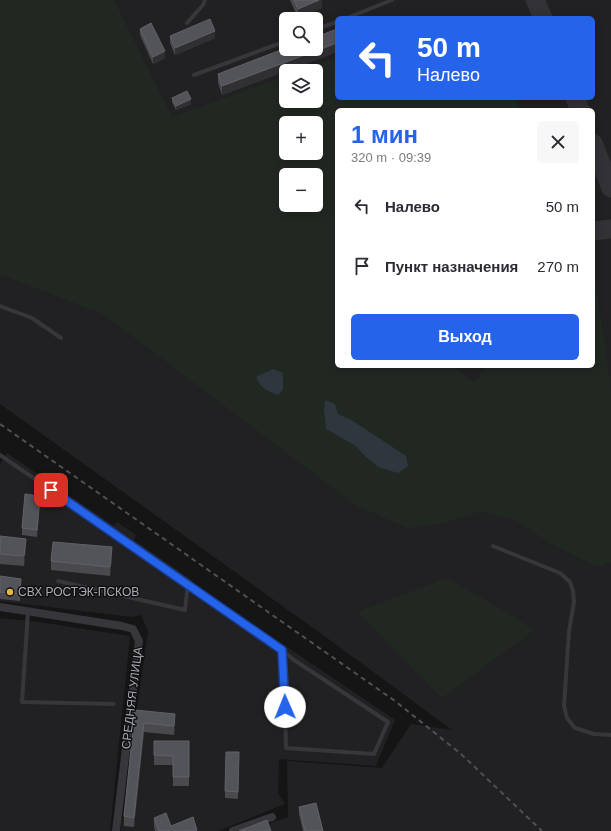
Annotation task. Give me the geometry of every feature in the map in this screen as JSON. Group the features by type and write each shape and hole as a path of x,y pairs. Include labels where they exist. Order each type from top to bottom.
{"street":[{"name":"СРЕДНЯЯ УЛИЦА","path":"0,607 133,629 139,641 116,831"},
{"path":"233,831 272,817"}],"lane":[{"path":"187,23 203,5 205,0"},
{"path":"351,16 392,0"},
{"path":"323,27 335,23"},
{"path":"194,75 279,44"},
{"path":"0,306 32,318 61,338"},
{"path":"0,455 188,584 282,650 294,660 388,722 374,754 286,748 282,650"},
{"path":"493,546 560,574 570,582 574,602 568,631 564,706 567,718 575,728 594,734 611,735"},
{"path":"58,581 185,610 188,584"},
{"path":"28,611 22,702 114,704"}],"shaded area":[{"path":"0,0 611,0 611,831 248,831 288,817 287,761 382,768 411,724 452,730 330,640 0,404"},
{"path":"0,0 114,0 172,117 279,79 279,108 323,108 323,64 318,64 335,58 335,100 516,100 519,108 335,108 335,368 456,368 474,383 485,368 595,368 595,276 611,390 611,562 597,567 550,543 517,521 482,511 444,523 408,528 357,506 103,314 0,274"},
{"path":"273,369 283,373 283,390 278,395 264,389 256,377"},
{"path":"325,400 335,404 338,414 353,421 406,456 408,466 398,473 378,467 356,446 326,429 324,409"},
{"path":"7,453 114,526 117,522 136,535 134,540 190,579 195,585 395,720 376,766 279,759 278,793 285,804 218,831 121,831 148,632 141,615 132,617 0,601 0,464"},
{"path":"447,578 534,630 442,698 357,612"},
{"path":"0,618 39,622 130,636 110,831 0,831"}],"building":[{"path":"294,0 319,0 298,9"},
{"path":"210,19 215,31 175,48 170,36"},
{"path":"151,23 165,51 153,57 140,29"},
{"path":"335,30 335,44 323,48 323,34"},
{"path":"279,51 279,56 302,56 222,86 218,74"},
{"path":"187,91 191,99 176,106 172,98"},
{"path":"25,494 40,496 37,530 22,528"},
{"path":"0,536 26,539 24,556 0,554"},
{"path":"53,542 112,547 110,567 51,561"},
{"path":"0,576 21,579 20,594 0,592"},
{"path":"135,710 175,714 174,726 144,723 134,818 124,816"},
{"path":"154,741 189,741 189,777 173,777 173,756 154,755"},
{"path":"226,752 239,752 238,792 225,791"},
{"path":"316,803 323,831 305,831 299,807"},
{"path":"166,813 171,826 193,817 197,830 159,831 154,818"},
{"path":"267,820 271,831 239,831"}],"taxiway":[{"path":"535,0 542,16"},
{"path":"576,100 579,108"},
{"path":"595,148 611,188"},
{"path":"595,231 611,229"}],"railway":[{"path":"0,424 395,701 461,754 542,831"}],"place":[{"name":"СВХ РОСТЭК-ПСКОВ","path":"10,592"}],"route":[{"path":"51,490 282,650 284,665 285,707"}]}
